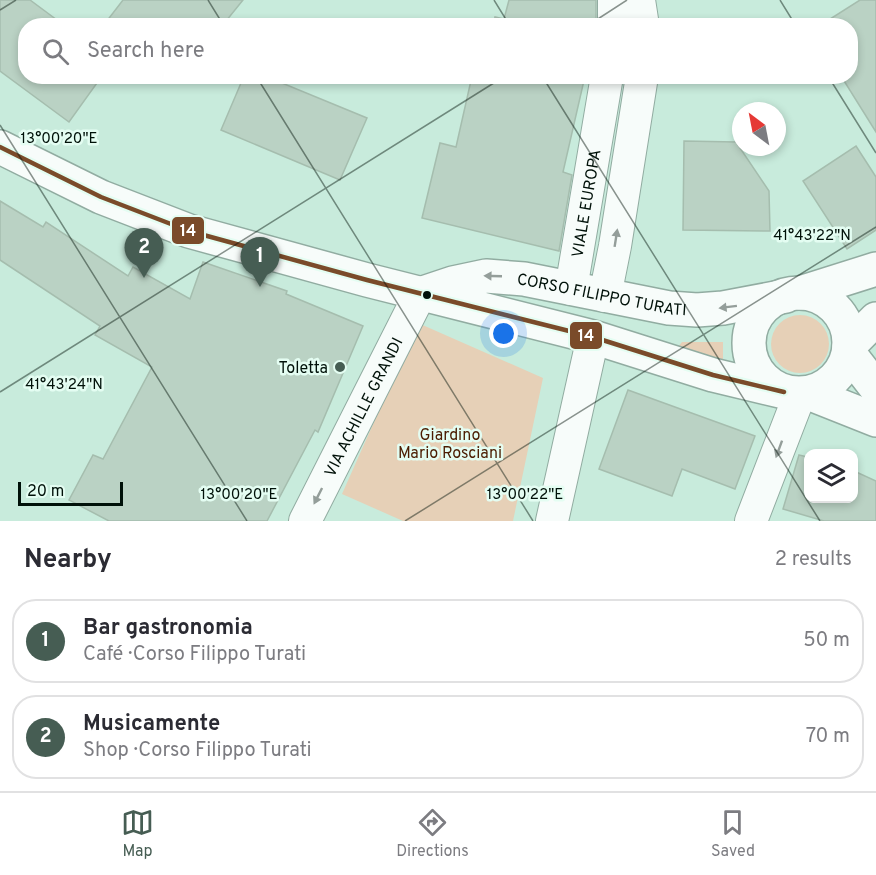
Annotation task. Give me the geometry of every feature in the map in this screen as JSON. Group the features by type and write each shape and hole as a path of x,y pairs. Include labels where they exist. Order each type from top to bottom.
{"main road":[{"path":"0,147 101,197 189,231 420,294 579,334 713,375 798,393 832,382 843,369 849,350 849,337 844,321 834,307 821,297 793,295"},
{"path":"876,269 773,300 761,311 752,325 749,341 750,357 758,372 770,384 876,420"},
{"name":"CORSO FILIPPO TURATI","path":"420,294 453,283 486,276 524,279 669,308 697,310 737,306 793,295"},
{"name":"VIALE EUROPA","path":"571,289 579,334"},
{"path":"849,350 876,320"},
{"path":"849,350 876,388"}],"street":[{"path":"614,0 614,18"},
{"path":"639,0 642,18"},
{"name":"VIALE EUROPA","path":"571,289 606,84"},
{"name":"VIALE EUROPA","path":"605,296 641,84"},
{"name":"VIA ACHILLE GRANDI","path":"305,521 420,294"},
{"path":"552,521 579,334"},
{"path":"751,521 798,393"}],"green space":[{"path":"794,315 806,315 821,323 829,338 829,350 821,365 806,373 794,373 779,365 771,350 771,338 779,323"},
{"name":"Giardino Mario Rosciani","path":"418,323 543,378 513,521 403,521 342,494"},
{"path":"682,342 723,342 723,360 678,347"}],"building":[{"path":"0,0 30,0 54,18 18,18 18,84 96,84 69,122 0,71"},
{"path":"123,0 243,0 228,18 109,18"},
{"path":"509,0 596,0 596,18 504,18"},
{"path":"860,0 876,0 876,132 846,84 858,84 858,18 832,18"},
{"path":"241,84 284,84 367,118 340,180 221,130"},
{"path":"470,84 583,84 563,172 572,175 559,251 422,218 440,143 456,147"},
{"path":"684,141 732,142 732,156 745,156 769,191 770,231 683,230"},
{"path":"856,146 876,177 876,230 847,249 803,181"},
{"path":"0,201 43,227 46,222 128,276 133,267 190,299 203,262 287,291 286,294 363,326 318,432 315,430 267,521 109,521 69,500 93,455 103,459 152,367 95,335 100,326 0,260"},
{"path":"628,390 755,436 735,489 682,469 672,496 599,469"},
{"path":"799,455 804,456 804,503 858,503 858,473 876,481 876,521 824,521 783,509"}],"transit line":[{"name":"14","path":"0,147 101,197 189,231 367,280 593,337 713,375 784,392"}],"place":[{"name":"Musicamente","path":"144,278"},
{"name":"Bar gastronomia","path":"260,287"},
{"name":"Toletta","path":"340,367"}]}
